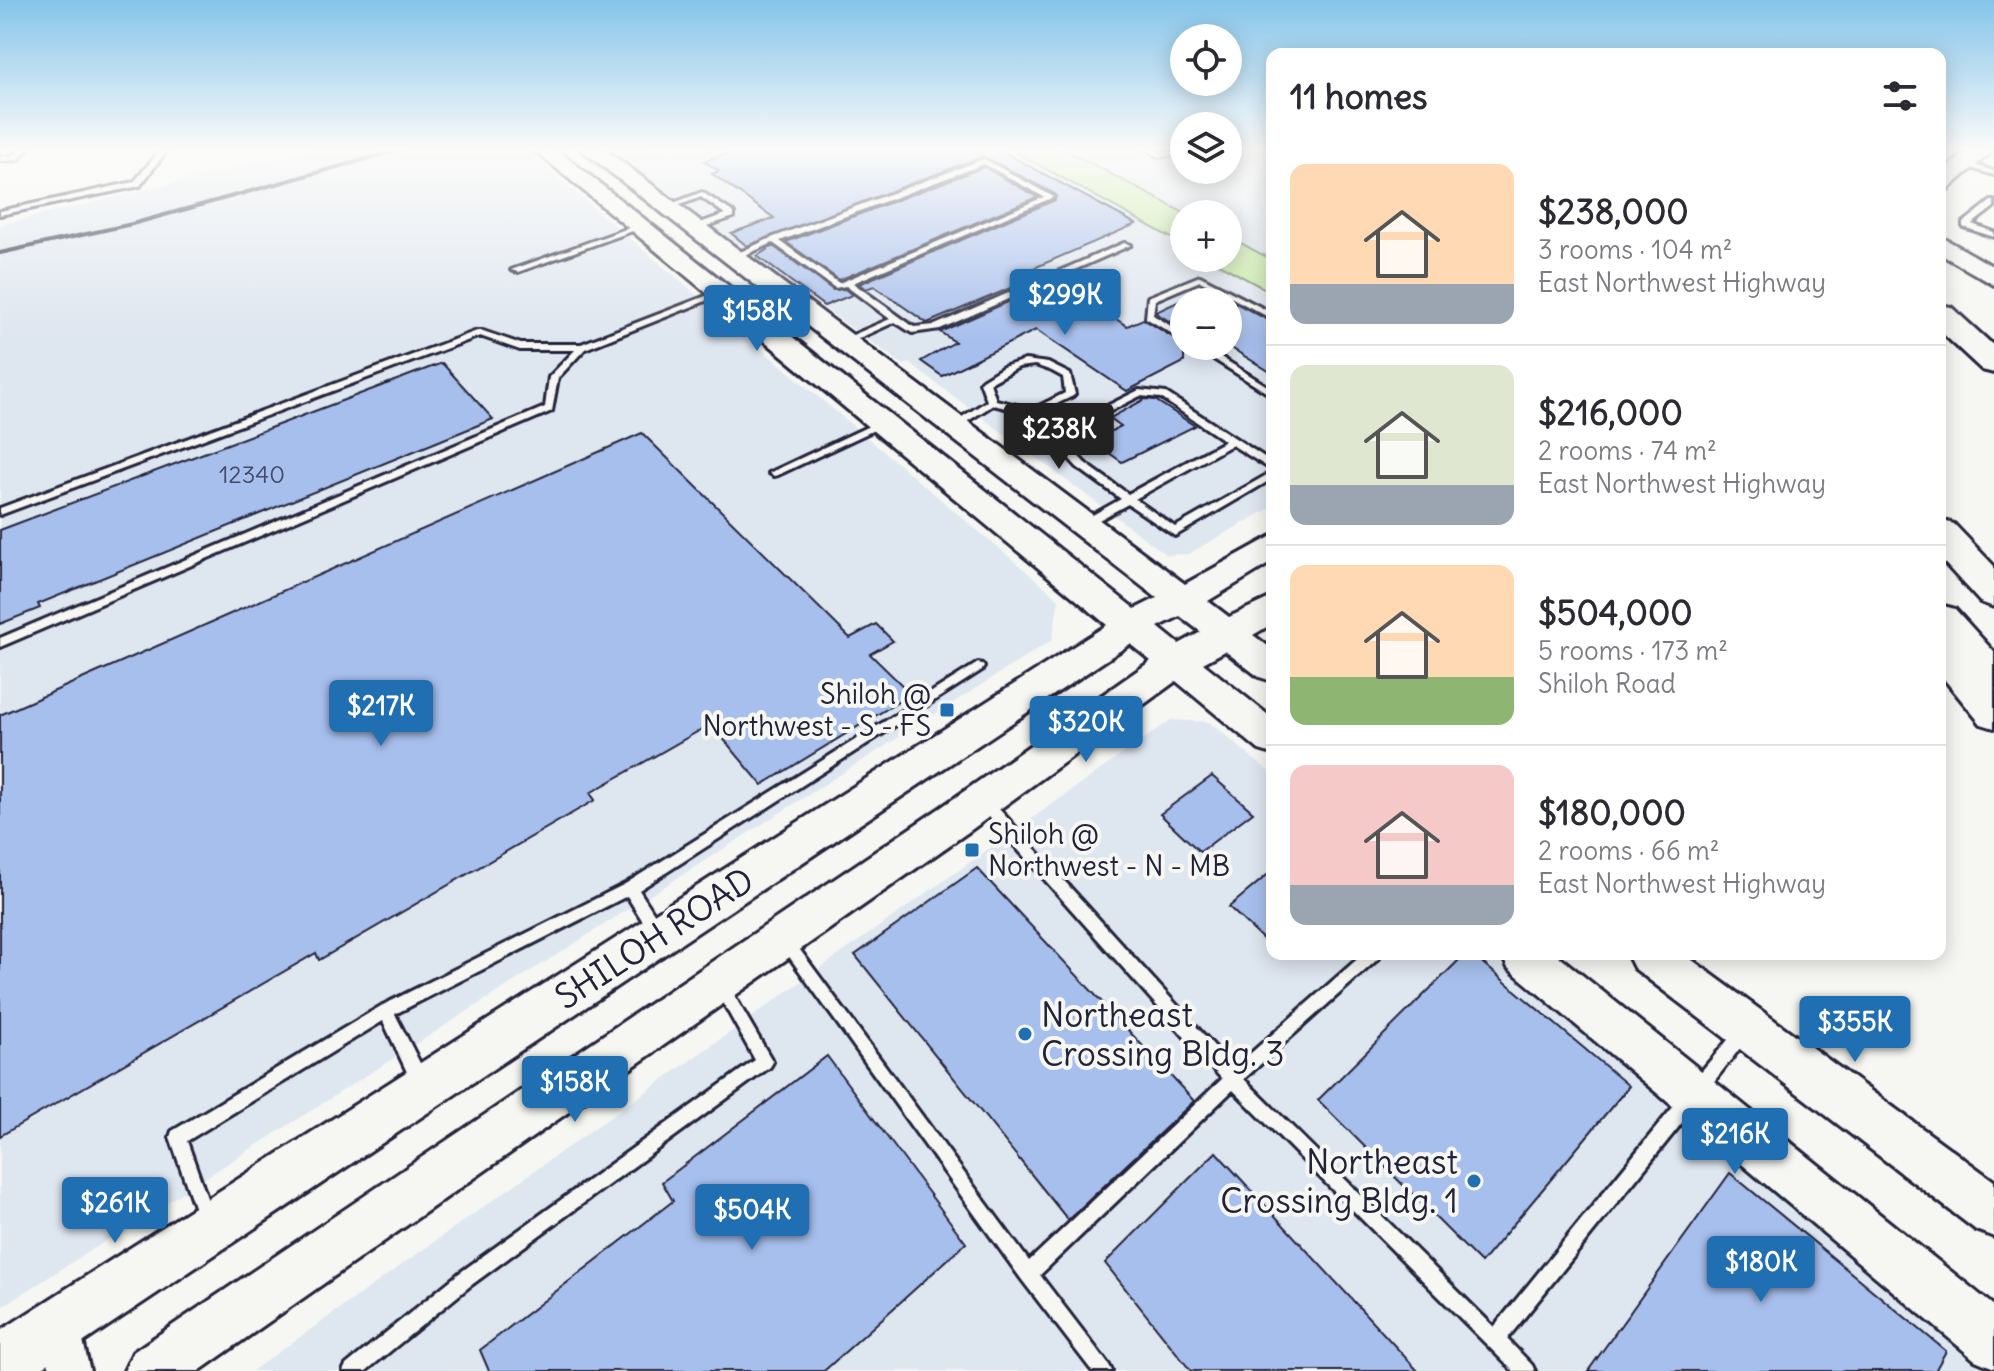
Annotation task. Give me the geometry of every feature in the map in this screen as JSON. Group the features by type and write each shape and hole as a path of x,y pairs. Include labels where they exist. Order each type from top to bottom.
{"highway":[{"path":"1946,315 1994,340"},
{"path":"1946,318 1994,363"},
{"path":"1946,540 1994,592"},
{"path":"1946,627 1994,680"}],"main road":[{"path":"620,212 1179,660 1266,734"},
{"path":"635,224 658,212"},
{"path":"674,212 1266,663"},
{"path":"1946,247 1994,278"},
{"path":"805,359 844,342"},
{"name":"SHILOH ROAD","path":"0,1362 66,1348 210,1228 1133,625 1266,550"},
{"path":"152,1371 982,800 1179,660 1266,612"},
{"path":"1946,656 1994,714"},
{"path":"1530,960 1994,1341"},
{"path":"1657,960 1994,1212"}],"lane":[{"path":"695,228 731,215 727,212"},
{"path":"733,257 848,212"},
{"path":"774,240 838,286 1014,212"},
{"path":"1966,225 1983,212"},
{"path":"515,270 635,224"},
{"path":"1966,225 1994,235"},
{"path":"1966,225 1994,246"},
{"path":"846,282 912,330 937,327 1127,245"},
{"path":"1177,288 1200,278 1219,288"},
{"path":"1170,291 1151,299 1149,316 1170,329"},
{"path":"0,512 480,333 520,347 582,347 722,293"},
{"path":"1242,300 1266,313"},
{"path":"844,342 896,319"},
{"path":"0,643 549,409 554,377 582,347"},
{"path":"1219,360 1266,389"},
{"path":"954,426 992,402 1034,412 1070,394 1067,376 1048,363 1013,363 985,382 992,402"},
{"path":"1266,463 1163,395 1139,393 1062,431 1060,443 1081,465 1175,532 1266,479"},
{"path":"774,473 884,422"},
{"path":"1084,524 1232,441"},
{"path":"210,1228 178,1137 386,1011 630,888 978,667"},
{"path":"982,800 1233,1079 1526,1371"},
{"path":"630,888 659,934"},
{"path":"782,938 1028,1274 1103,1371"},
{"path":"1028,1274 1233,1079 1366,960"},
{"path":"352,1371 464,1280 765,1062 719,982"},
{"path":"386,1011 424,1088"},
{"path":"1496,1339 1747,1028"}],"shaded area":[{"path":"54,212 598,212 1059,599 1052,640 0,1308 0,225"},
{"path":"688,212 1124,212 1170,237 1170,272 1234,272 1266,290 1266,510 1188,554 1167,555 909,363 904,365"},
{"path":"1242,212 1266,212 1266,257 1242,244"},
{"path":"1171,720 1209,722 1266,769 1266,960 1496,960 1992,1371 252,1371"}],"green space":[{"path":"1124,212 1170,212 1170,237"},
{"path":"1242,244 1266,257 1266,290 1234,272 1242,272"}],"building":[{"path":"766,212 836,212 747,246 731,233 774,218"},
{"path":"865,212 1001,212 839,280 786,242"},
{"path":"1027,212 1114,212 1136,224 1034,268 1044,274 927,323 874,286 866,289 859,284"},
{"path":"773,246 833,290 845,289 852,295 824,306 757,256"},
{"path":"1056,281 1127,326 1143,319 1170,335 1170,360 1184,362 1127,391 1036,330 942,376 921,361 955,342 940,332"},
{"path":"1170,306 1170,322 1156,313"},
{"path":"1242,306 1266,319 1266,369 1242,355"},
{"path":"442,363 493,419 38,604 40,608 0,624 0,530"},
{"path":"1145,399 1155,400 1195,426 1122,462 1092,441 1121,426 1110,418"},
{"path":"642,433 850,638 876,624 893,641 870,654 911,694 762,785 711,724 590,793 595,800 319,960 316,953 0,1136 0,715"},
{"path":"1212,776 1253,812 1200,852 1160,814"},
{"name":"Northeast Crossing Bldg. 3","path":"977,868 1194,1101 1068,1220 855,955"},
{"path":"1266,876 1266,942 1229,907"},
{"name":"Northeast Crossing Bldg. 1","path":"1459,960 1479,960 1629,1086 1481,1263 1318,1100"},
{"path":"827,1056 966,1243 824,1371 489,1371 480,1350 673,1201 662,1182"},
{"path":"1216,1152 1418,1371 1191,1371 1105,1263"},
{"path":"1730,1173 1946,1351 1935,1371 1588,1371"}],"railway":[{"path":"0,253 175,212"}],"place":[{"name":"Shiloh @ Northwest - S - FS","path":"947,710"},
{"name":"Shiloh @ Northwest - N - MB","path":"972,850"},
{"name":"Northeast Crossing Bldg. 3","path":"1025,1034"},
{"name":"Northeast Crossing Bldg. 1","path":"1474,1181"}]}
